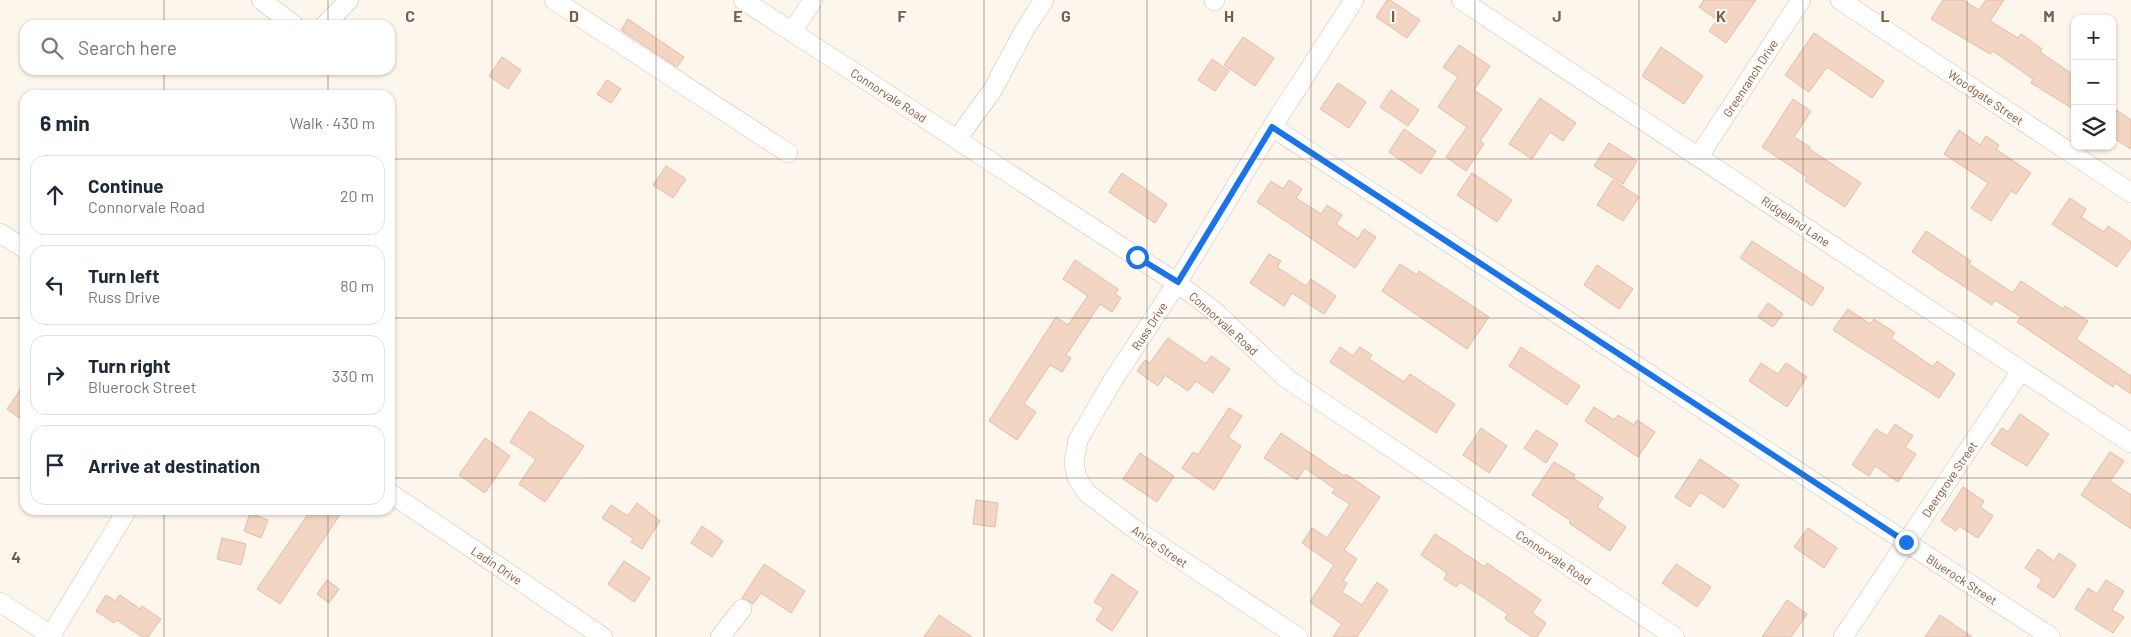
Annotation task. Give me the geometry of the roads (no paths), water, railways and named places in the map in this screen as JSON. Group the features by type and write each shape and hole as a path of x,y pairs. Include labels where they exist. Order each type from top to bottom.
{"street":[{"path":"261,0 287,20"},
{"path":"330,20 349,0"},
{"path":"554,0 788,153"},
{"name":"Connorvale Road","path":"742,0 1178,282 1213,310 1286,378 1674,637"},
{"path":"792,32 813,0"},
{"path":"957,139 992,91 1025,29 1044,0"},
{"name":"Russ Drive","path":"1088,424 1114,380 1178,282 1272,127 1354,0"},
{"name":"Ridgeland Lane","path":"1461,0 2131,443"},
{"name":"Greenranch Drive","path":"1699,156 1801,0"},
{"name":"Woodgate Street","path":"1840,0 2131,193"},
{"name":"Bluerock Street","path":"1272,127 2051,637"},
{"path":"0,233 20,246"},
{"name":"Deergrove Street","path":"1844,637 2021,371"},
{"name":"Anice Street","path":"1088,424 1078,440 1074,463 1077,478 1086,493 1133,528 1298,637"},
{"name":"Ladin Drive","path":"395,496 603,637"},
{"path":"0,602 51,636 124,515"},
{"path":"720,637 742,609"}]}
